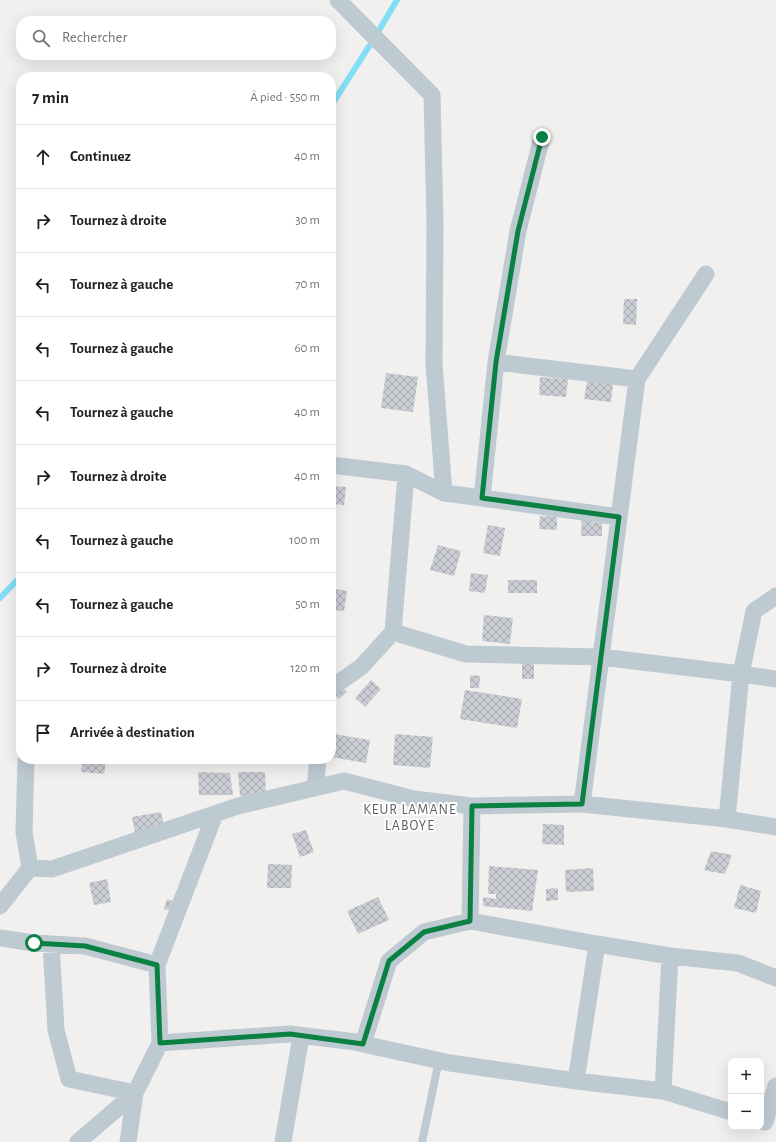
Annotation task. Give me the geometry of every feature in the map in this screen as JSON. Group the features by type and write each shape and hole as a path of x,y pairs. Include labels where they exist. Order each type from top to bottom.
{"street":[{"path":"338,0 432,95 435,223 434,364 444,493"},
{"path":"482,498 496,362 518,231 542,137"},
{"path":"582,804 637,379 706,274"},
{"path":"496,362 637,379"},
{"path":"336,466 406,474 444,493 619,517"},
{"path":"336,684 360,667 392,632 406,474"},
{"path":"727,819 741,674 754,611 776,596"},
{"path":"392,632 466,654 601,657 776,679"},
{"path":"0,906 30,868 24,832 26,764"},
{"path":"315,788 317,764"},
{"path":"30,868 52,869 238,806 344,780 414,799 472,806 582,804 727,819 776,827"},
{"path":"470,921 472,806"},
{"path":"128,1142 135,1093 160,1043 157,965 215,814"},
{"path":"363,1044 389,961 424,932 470,921 670,956 738,963 776,978"},
{"path":"0,938 34,943 85,946 157,965"},
{"path":"51,944 56,1030 69,1079 135,1093"},
{"path":"576,1081 596,944"},
{"path":"663,1091 670,956"},
{"path":"160,1043 290,1034 363,1044 439,1060 576,1081 663,1091 728,1111"},
{"path":"283,1142 301,1036"},
{"path":"764,1122 776,1086"},
{"path":"78,1142 135,1093"}],"lane":[{"path":"422,1142 439,1060"}],"building":[{"path":"624,299 637,299 636,325 623,324"},
{"path":"386,373 418,377 413,412 381,408"},
{"path":"540,377 568,379 566,397 539,395"},
{"path":"587,381 613,384 611,402 584,399"},
{"path":"336,486 346,487 344,505 336,504"},
{"path":"582,515 593,515 593,523 602,523 602,536 581,536"},
{"path":"540,516 557,517 557,530 539,529"},
{"path":"488,525 505,528 500,556 483,553"},
{"path":"438,545 461,551 454,576 430,570"},
{"path":"471,573 488,575 485,593 469,591"},
{"path":"508,580 537,580 537,593 508,593"},
{"path":"336,589 347,591 344,611 336,610"},
{"path":"484,615 513,618 510,644 482,641"},
{"path":"522,663 534,663 534,679 522,679"},
{"path":"470,675 480,676 479,688 470,688"},
{"path":"371,680 381,689 365,707 355,698"},
{"path":"343,688 347,692 339,699 336,694"},
{"path":"465,690 522,699 517,728 460,719"},
{"path":"336,734 370,740 366,763 336,758"},
{"path":"395,734 433,737 430,768 393,765"},
{"path":"82,764 106,764 104,774 81,772"},
{"path":"198,772 230,773 233,795 199,795"},
{"path":"238,772 265,772 266,794 240,796"},
{"path":"161,812 164,828 135,834 132,817"},
{"path":"543,824 564,825 564,845 542,844"},
{"path":"306,830 314,852 300,857 292,834"},
{"path":"711,851 732,855 725,874 704,870"},
{"path":"268,864 292,865 291,888 267,888"},
{"path":"489,866 538,870 532,911 483,906 483,897 496,899 496,894 488,894"},
{"path":"593,868 594,891 566,892 565,870"},
{"path":"107,879 111,902 94,905 89,883"},
{"path":"740,885 761,891 756,913 734,908"},
{"path":"558,888 558,900 546,901 546,889"},
{"path":"378,897 389,920 358,934 347,911"},
{"path":"167,899 176,902 174,912 164,909"}],"waterway":[{"path":"336,98 397,0"},
{"path":"0,598 16,581"}],"district":[{"name":"KEUR LAMANE LABOYE","path":"410,818"}],"route":[{"path":"34,943 85,946 157,965 160,1043 290,1034 363,1044 389,961 424,932 470,921 472,806 582,804 619,517 482,498 496,362 518,231 542,137"}]}
